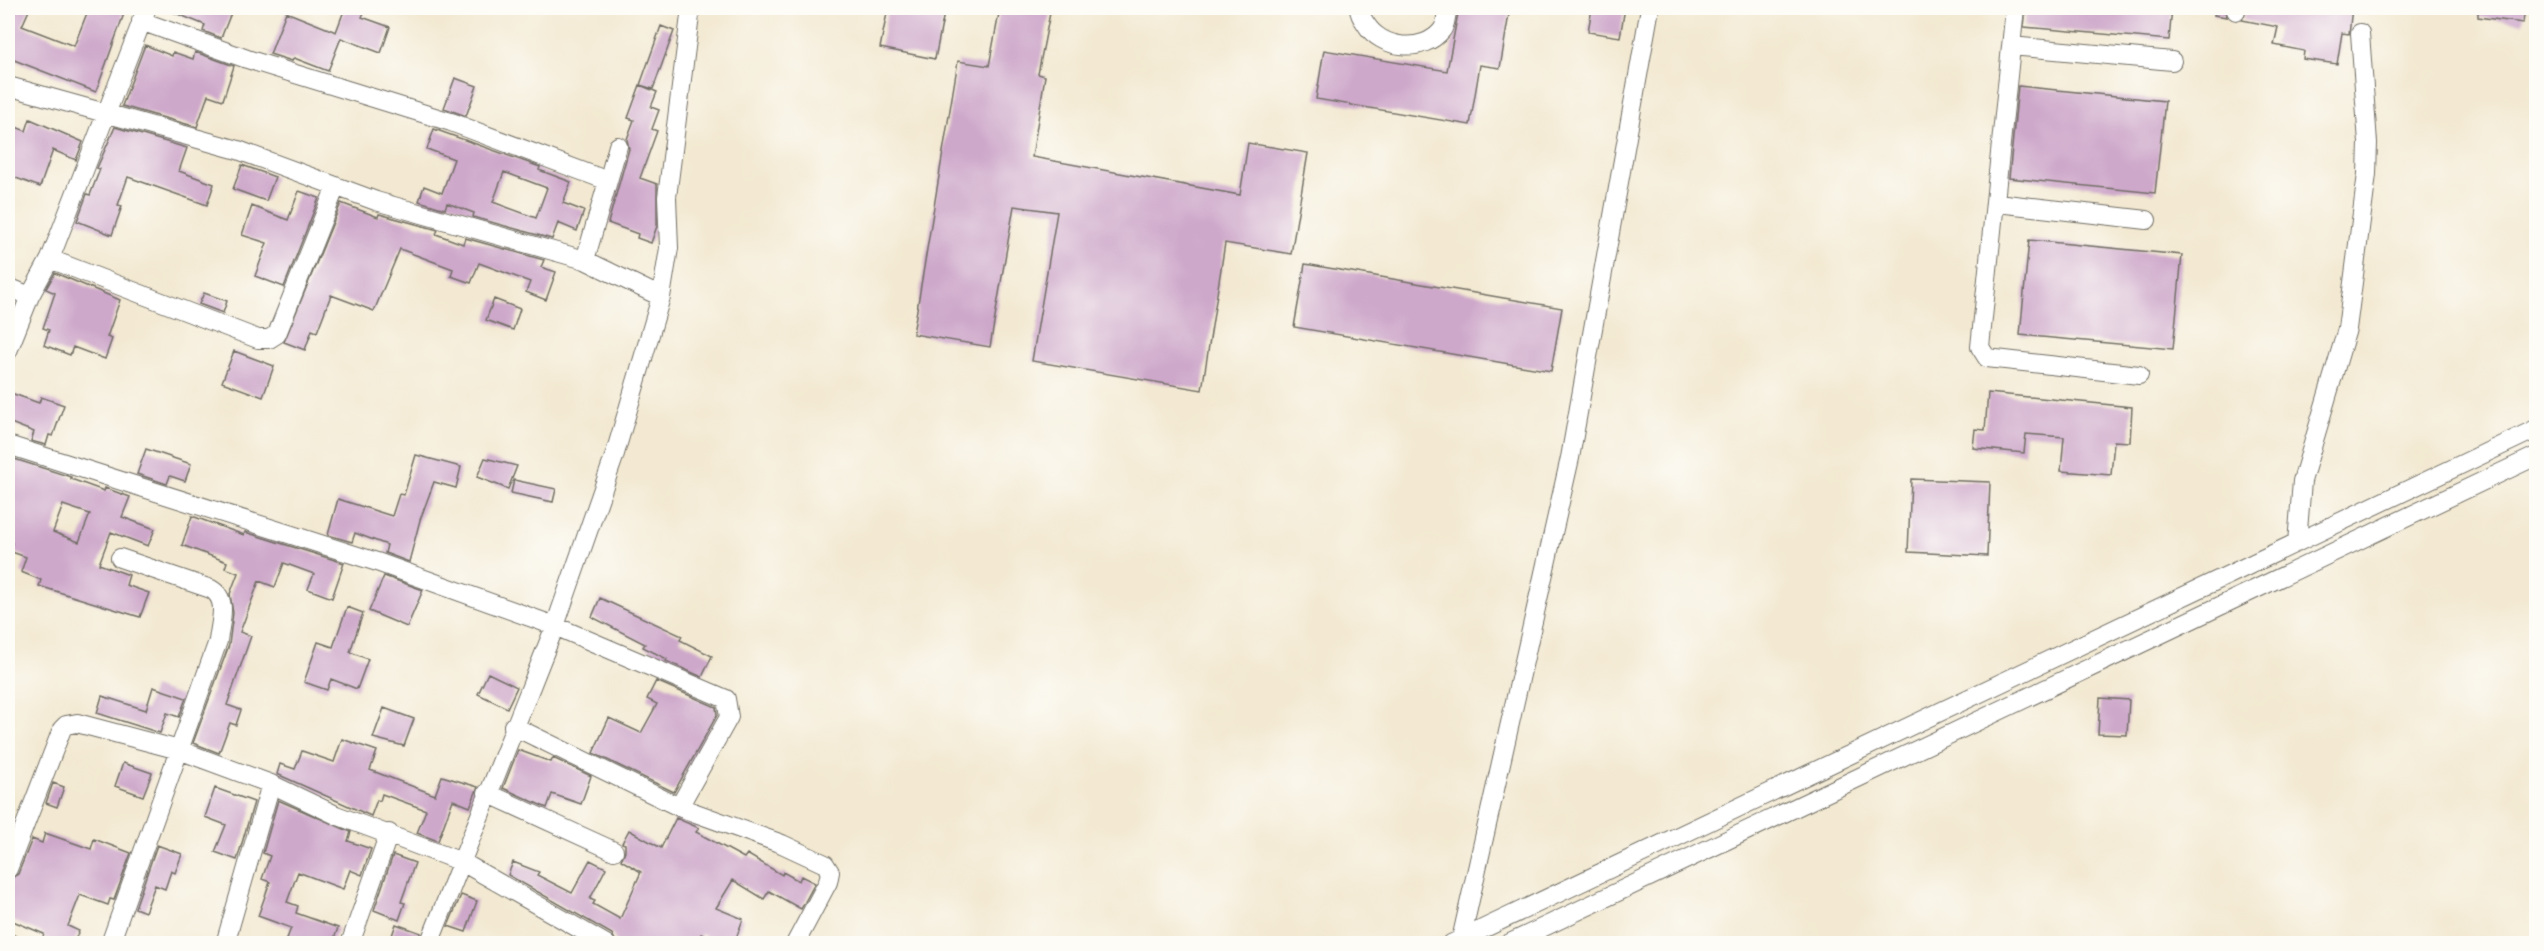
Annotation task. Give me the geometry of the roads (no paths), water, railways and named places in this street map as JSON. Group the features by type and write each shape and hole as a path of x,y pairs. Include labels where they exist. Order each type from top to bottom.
{"street":[{"path":"429,944 513,726 555,626 614,456 661,297 669,248 667,197 691,8"},
{"path":"1359,8 1372,34 1393,45 1427,43 1443,28 1448,8"},
{"path":"1458,942 1570,458 1650,8"},
{"path":"2015,8 1997,203 1980,347 1987,358 2139,375"},
{"path":"8,351 30,296 50,259 144,14 248,59 451,122 608,181"},
{"path":"2297,543 2302,481 2347,329 2367,174 2368,143 2360,33"},
{"path":"2012,46 2172,61"},
{"path":"8,86 237,150 376,201 585,260 661,297"},
{"path":"585,260 618,146"},
{"path":"50,259 258,339 269,339 277,334 336,186"},
{"path":"1997,203 2147,220"},
{"path":"8,286 30,296"},
{"path":"1458,942 2536,429"},
{"path":"8,445 377,562 555,626 726,699 729,717 679,807"},
{"path":"1508,944 2536,456"},
{"path":"110,944 218,641 223,601 219,594 211,589 120,558"},
{"path":"8,869 14,830 66,725 77,723 179,750 271,784 336,815 462,862 606,944"},
{"path":"513,726 679,807 782,844 828,867 831,872 828,882 795,944"},
{"path":"225,944 271,784"},
{"path":"487,793 614,851"},
{"path":"350,944 389,833"}]}
